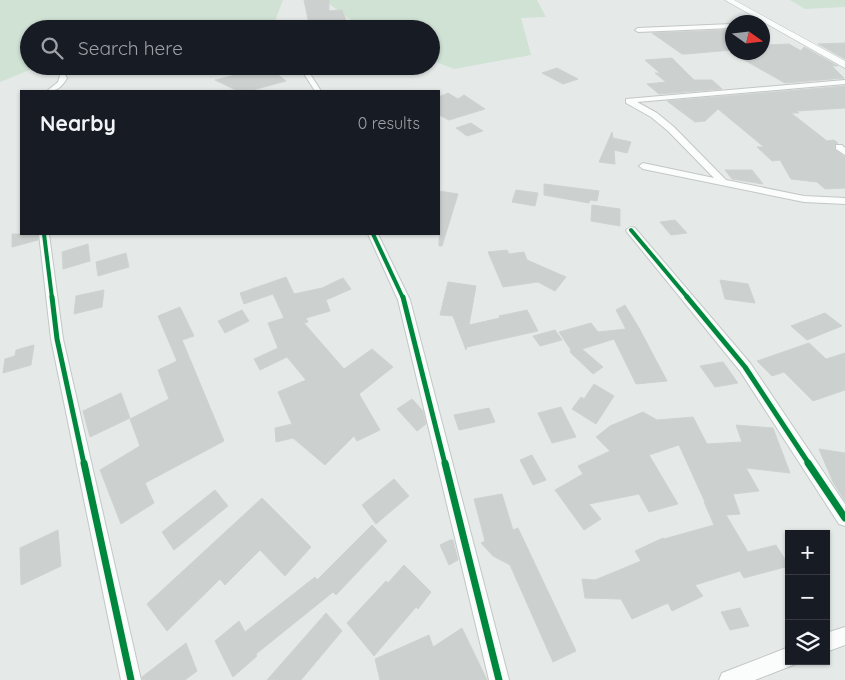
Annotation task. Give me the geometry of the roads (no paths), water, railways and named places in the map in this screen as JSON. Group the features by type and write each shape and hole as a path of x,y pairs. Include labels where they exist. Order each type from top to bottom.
{"street":[{"path":"729,0 752,15"},
{"path":"638,30 725,26"},
{"path":"770,26 845,66"},
{"path":"51,90 61,83 64,78 62,75"},
{"path":"308,75 317,90"},
{"path":"723,182 671,129 654,115 629,101 845,82"},
{"path":"643,166 804,199 845,201"},
{"path":"631,230 745,367 845,518"},
{"path":"44,235 57,340 132,680"},
{"path":"373,235 404,300 499,680"},
{"path":"830,642 845,636"},
{"path":"729,680 785,659"}]}
